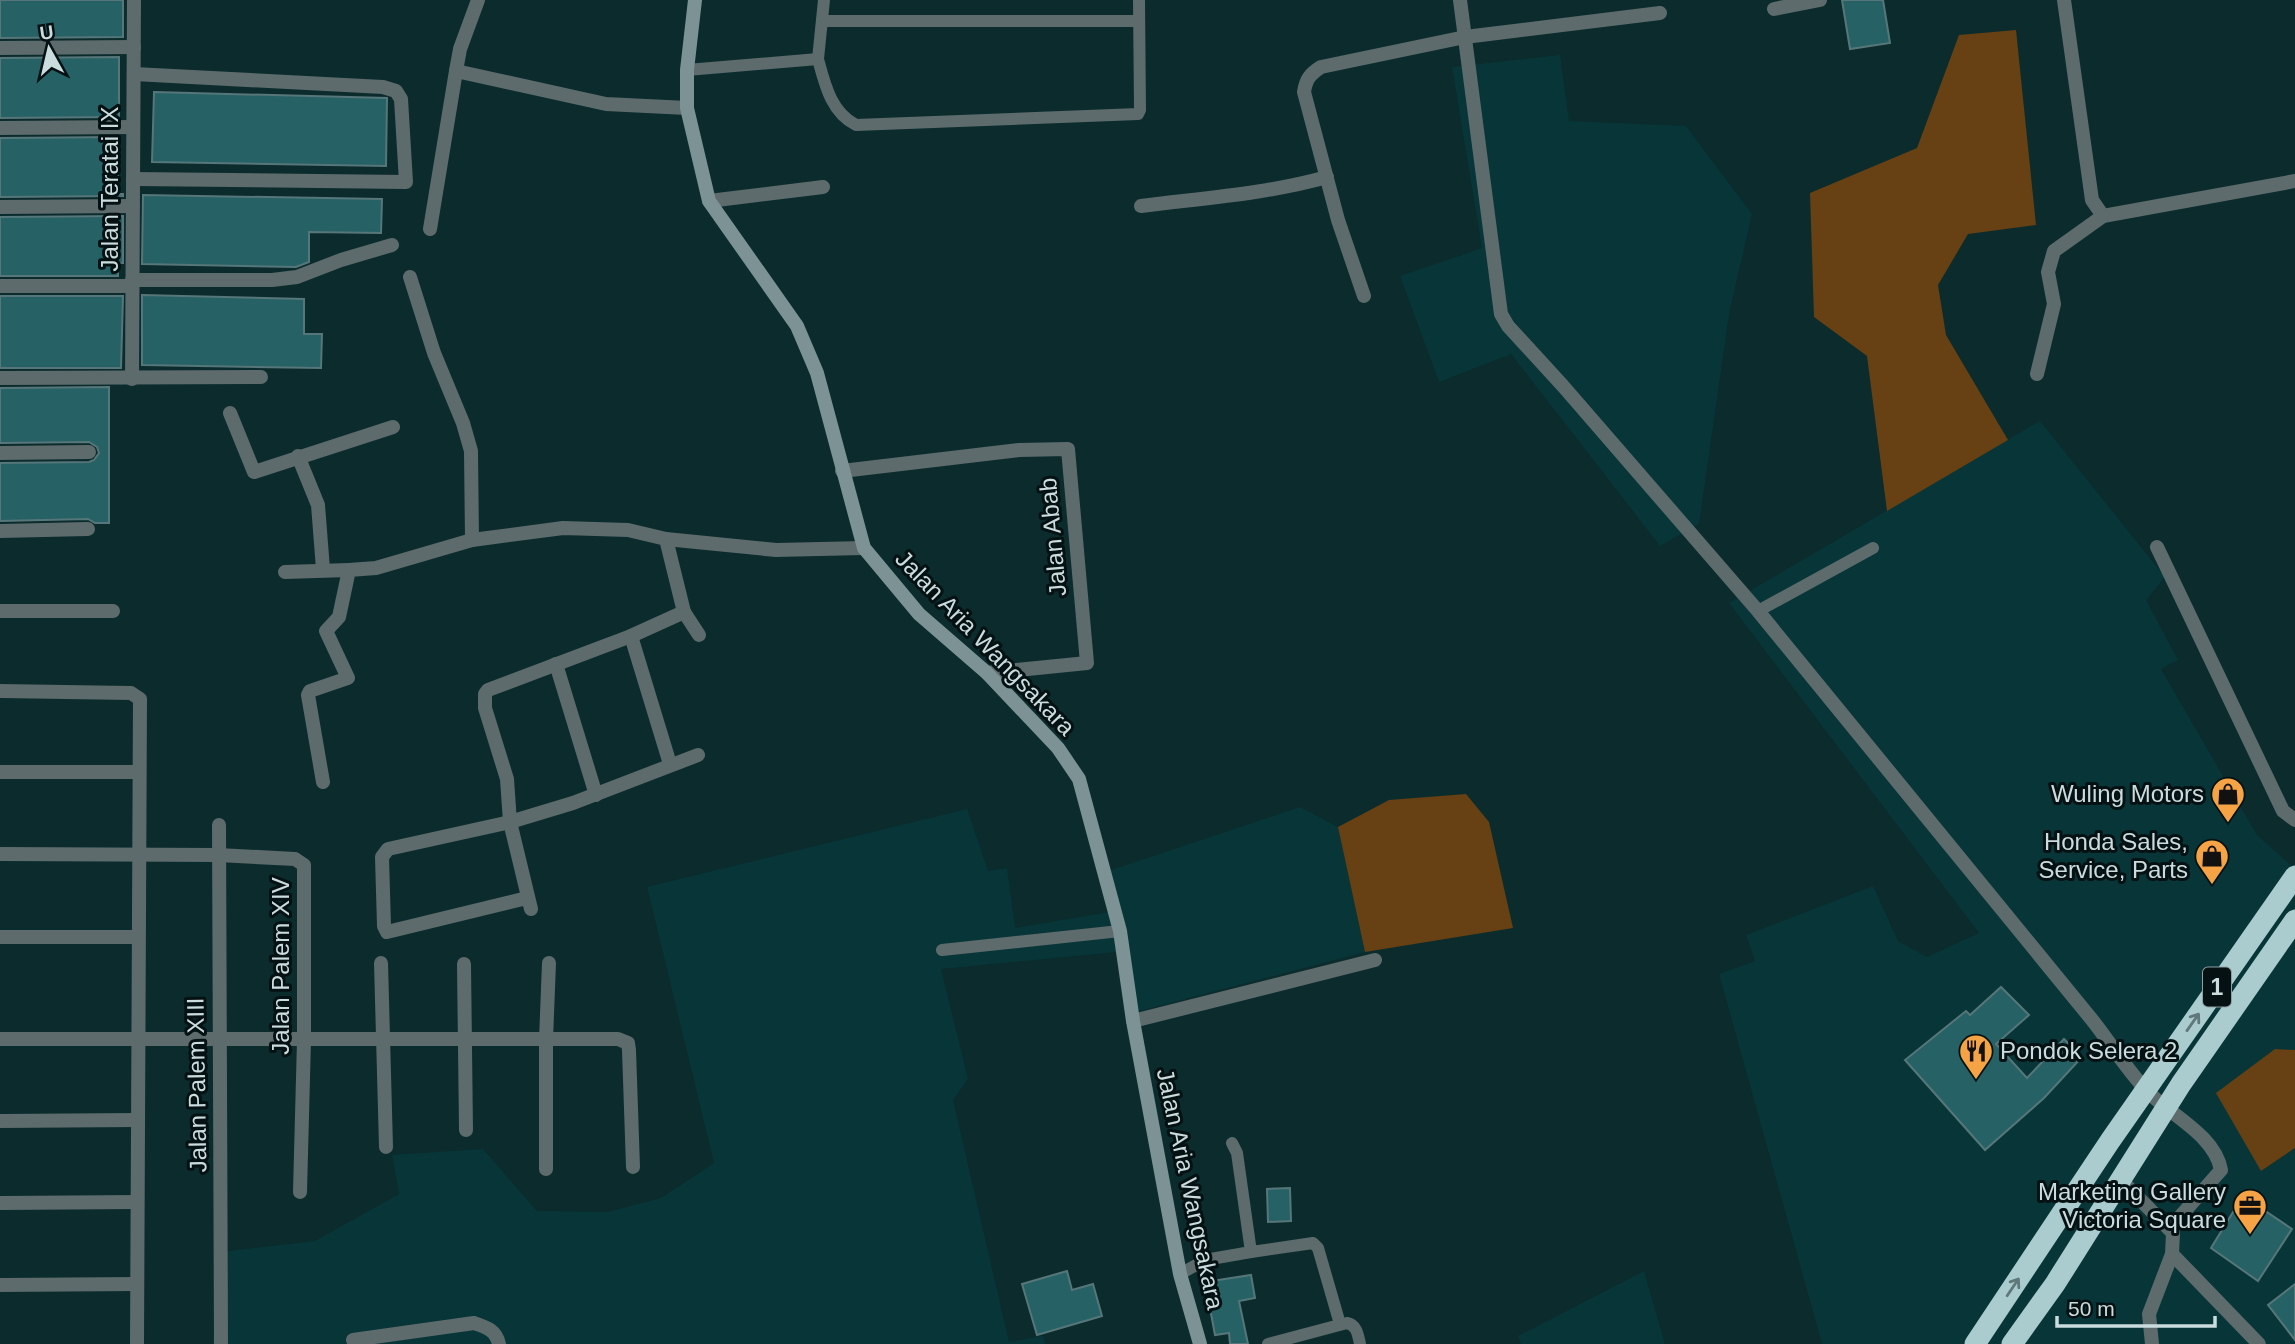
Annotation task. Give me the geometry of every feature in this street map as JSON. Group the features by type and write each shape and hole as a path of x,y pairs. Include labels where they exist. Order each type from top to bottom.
{"highway":[{"name":"1","path":"1975,1344 2110,1141 2295,876"},
{"name":"1","path":"2012,1344 2055,1284 2181,1084 2295,920"}],"street":[{"name":"Jalan Teratai IX","path":"132,379 134,0"},
{"path":"430,229 460,49 478,0"},
{"name":"Jalan Aria Wangsakara","path":"695,0 687,70 687,108 709,201 797,326 817,373 864,548 919,614 987,673 1059,748 1079,779 1120,931 1133,1021 1180,1274 1200,1344"},
{"path":"1460,0 1501,314 1508,326 1758,611 2093,1021 2143,1094 2164,1113 2201,1137 2219,1160 2221,1170 2170,1228"},
{"path":"1774,9 1820,0"},
{"path":"2064,0 2092,200 2103,216"},
{"path":"1364,296 1338,220 1304,92 1306,79 1312,72 1321,67 1465,37 1660,13"},
{"path":"0,48 134,47"},
{"path":"456,71 606,104 687,108"},
{"path":"133,179 406,182 401,99 396,91 383,87 134,74"},
{"path":"0,128 133,127"},
{"path":"1141,206 1285,188 1327,177"},
{"path":"2037,374 2054,304 2048,272 2054,251 2103,216 2295,181"},
{"path":"709,201 823,187"},
{"path":"0,207 133,206"},
{"path":"0,286 272,280 310,274 341,260 392,244"},
{"path":"410,277 434,353 463,423 471,451 472,540"},
{"path":"0,378 261,377"},
{"path":"230,413 254,472 393,427"},
{"name":"Jalan Abab","path":"842,471 1019,450 1068,449 1087,663 987,673"},
{"path":"0,453 89,452"},
{"path":"298,456 307,484 318,505 323,569"},
{"path":"285,572 376,568 472,540 563,528 628,530 666,539 776,550 864,548"},
{"path":"0,531 88,529"},
{"path":"666,539 684,612 699,635"},
{"path":"2157,547 2283,811 2295,820"},
{"path":"323,782 308,695 310,691 348,678 326,631 339,617 349,570"},
{"path":"0,611 113,611"},
{"path":"684,612 631,636 488,690 485,694 485,708 507,779 510,822 529,903 387,932 384,926 382,857 388,849 510,822 596,795 698,755"},
{"path":"631,636 670,764"},
{"path":"556,664 596,795"},
{"path":"0,691 136,695 140,703 136,1344"},
{"path":"0,772 138,772"},
{"name":"Jalan Palem XIII","path":"219,825 221,1344"},
{"name":"Jalan Palem XIV","path":"0,854 218,855 295,859 304,865 304,1040 300,1192"},
{"path":"0,937 138,937"},
{"path":"1133,1021 1375,960"},
{"path":"381,963 386,1147"},
{"path":"546,1169 549,963"},
{"path":"464,964 466,1130"},
{"path":"0,1039 618,1039 628,1043 634,1167"},
{"path":"0,1121 137,1120"},
{"path":"2121,1180 2173,1233 2172,1254 2149,1314 2152,1344"},
{"path":"0,1203 137,1202"},
{"path":"2172,1254 2259,1344"},
{"path":"0,1286 137,1284"},
{"path":"353,1340 474,1323 490,1328 499,1344"}],"lane":[{"path":"824,0 818,59 825,90 843,118 856,125 1138,114 1139,0"},
{"path":"822,21 1139,21"},
{"path":"687,70 818,59"},
{"path":"1758,611 1873,548"},
{"path":"942,950 1120,931"},
{"path":"1232,1143 1237,1153 1247,1210 1251,1252"},
{"path":"1180,1274 1205,1259 1313,1243 1318,1248 1340,1324"},
{"path":"1268,1344 1340,1324 1352,1324 1360,1344"}],"shaded area":[{"path":"2016,30 2036,225 1968,234 1938,285 1946,335 2008,440 1887,511 1867,356 1814,317 1810,193 1917,148 1959,35"},
{"path":"1560,55 1569,121 1686,126 1752,214 1729,314 1699,524 1660,546 1511,354 1439,382 1400,276 1482,248 1452,67"},
{"path":"2040,421 2165,577 2146,600 2178,660 2161,669 2257,835 2295,869 2295,1050 2275,1049 2261,1171 2295,1148 2295,1344 1822,1344 1719,974 1755,961 1746,935 1873,886 1898,941 1927,957 1979,933 1729,603"},
{"path":"1466,794 1489,822 1513,928 1365,952 1338,827 1389,800"},
{"path":"1300,807 1338,827 1365,952 1136,1012 1127,951 941,969 968,1079 953,1100 1009,1342 1043,1336 1045,1344 213,1344 220,1252 315,1241 399,1194 392,1155 483,1149 537,1211 608,1212 661,1198 714,1163 647,887 967,809 988,871 1007,868 1015,928 1121,910 1108,871"},
{"path":"2275,1049 2295,1050 2295,1148 2261,1171 2216,1093"},
{"path":"1644,1271 1665,1344 1521,1344 1518,1336"}],"building":[{"path":"0,0 123,0 123,37 0,38"},
{"path":"1842,0 1883,0 1890,43 1850,49"},
{"path":"119,57 119,117 0,118 0,58"},
{"path":"154,92 387,98 386,166 152,162"},
{"path":"118,137 118,194 123,196 0,197 0,138"},
{"path":"143,195 382,199 381,233 309,232 309,262 296,267 142,264"},
{"path":"123,216 123,263 118,263 118,276 0,276 0,217"},
{"path":"142,295 304,299 304,334 322,334 321,368 142,365"},
{"path":"0,296 123,296 121,368 0,368"},
{"path":"109,387 109,523 95,523 88,519 0,521 0,463 89,462 99,453 97,447 89,442 0,443 0,388"},
{"path":"2001,987 2029,1015 1996,1044 2027,1078 2064,1039 2082,1057 2044,1098 1985,1150 1905,1060 1966,1011 1970,1015"},
{"path":"1290,1188 1291,1221 1268,1222 1267,1189"},
{"path":"2243,1196 2292,1229 2258,1281 2211,1248"},
{"path":"1067,1271 1072,1290 1093,1284 1102,1316 1037,1335 1022,1284"},
{"path":"1251,1275 1255,1298 1239,1301 1248,1344 1230,1344 1229,1333 1215,1335 1205,1282"},
{"path":"2295,1284 2295,1340 2268,1305"}],"place":[{"name":"Wuling Motors","path":"2228,824"},
{"name":"Honda Sales, Service, Parts","path":"2212,886"},
{"name":"Pondok Selera 2","path":"1976,1081"},
{"name":"Marketing Gallery Victoria Square","path":"2250,1236"}]}
